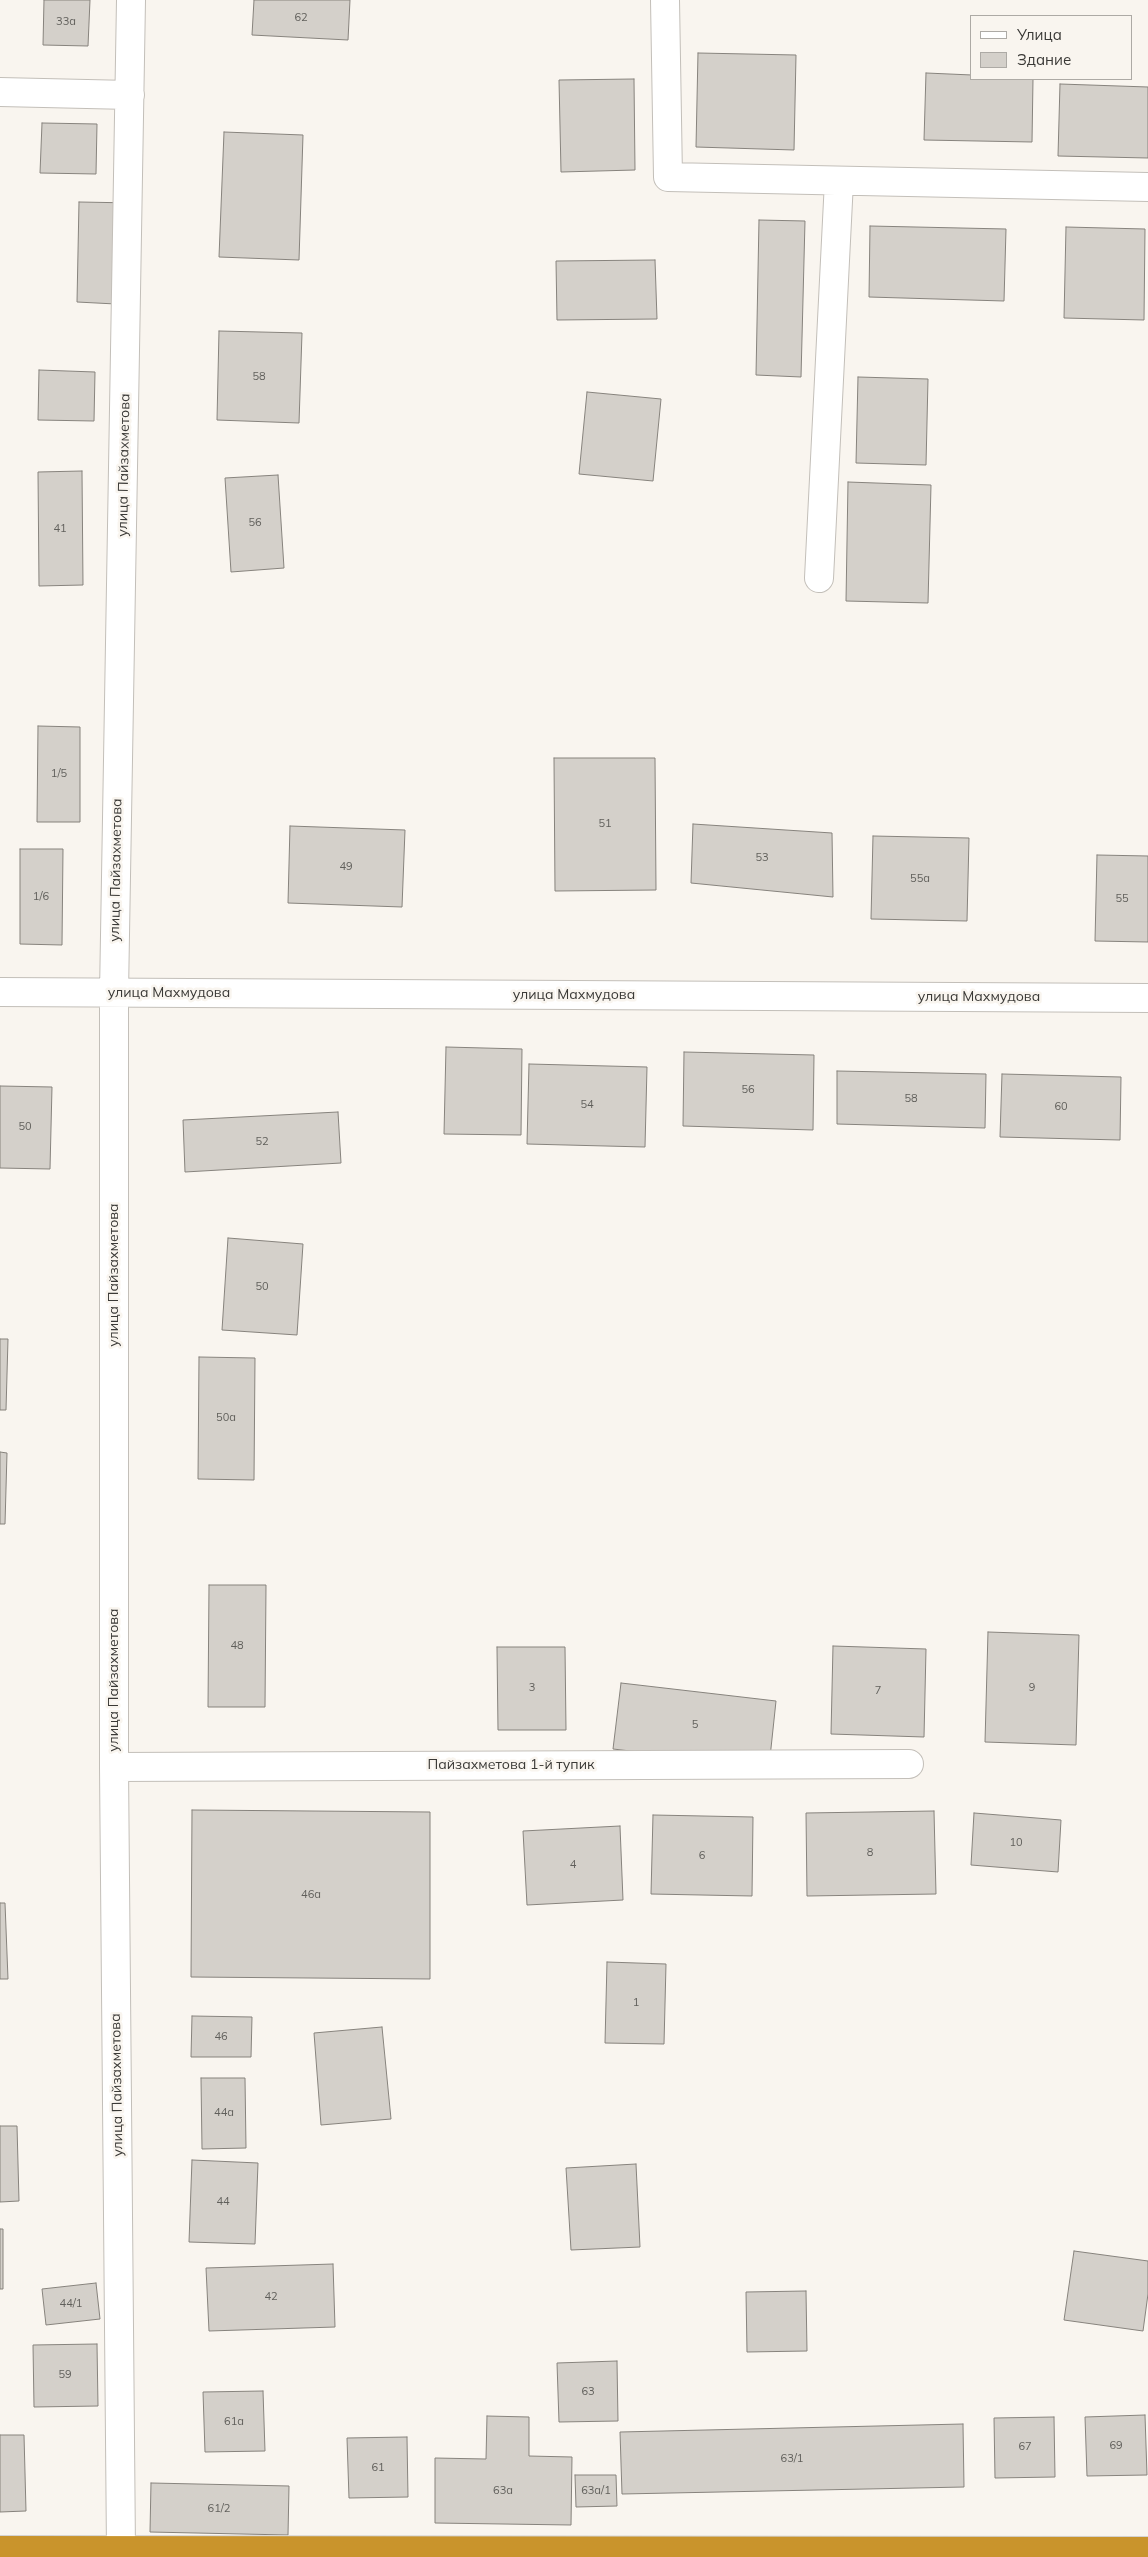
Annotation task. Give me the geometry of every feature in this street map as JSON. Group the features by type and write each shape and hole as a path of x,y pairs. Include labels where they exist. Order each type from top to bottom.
{"highway":[{"path":"0,2550 1148,2551"}],"street":[{"name":"улица Пайзахметова","path":"121,2550 114,1767 114,993 131,0"},
{"path":"665,0 668,177 1148,187"},
{"path":"0,92 130,95"},
{"path":"818,578 839,181"},
{"name":"улица Махмудова","path":"0,992 1148,998"},
{"name":"Пайзахметова 1-й тупик","path":"114,1767 909,1764"}],"building":[{"path":"44,0 90,0 88,46 43,45"},
{"path":"254,0 350,0 348,40 252,35"},
{"path":"698,53 796,55 794,150 696,147"},
{"path":"926,73 970,75 970,80 1033,80 1032,142 924,140"},
{"path":"634,79 635,170 561,172 559,80"},
{"path":"1060,84 1148,87 1148,158 1058,156"},
{"path":"42,123 97,124 96,174 40,173"},
{"path":"224,132 303,135 299,260 219,257"},
{"path":"79,202 134,203 135,305 77,302"},
{"path":"759,220 805,221 801,377 756,375"},
{"path":"870,226 1006,229 1004,301 869,297"},
{"path":"1066,227 1145,229 1144,320 1064,318"},
{"path":"655,260 657,319 557,320 556,261"},
{"path":"219,331 302,333 299,423 217,420"},
{"path":"39,370 95,372 94,421 38,420"},
{"path":"858,377 928,379 926,465 856,463"},
{"path":"587,392 661,399 653,481 579,474"},
{"path":"82,471 83,585 39,586 38,472"},
{"path":"278,475 284,568 231,572 225,478"},
{"path":"848,482 931,485 928,603 846,601"},
{"path":"38,726 80,727 80,822 37,822"},
{"path":"554,758 655,758 656,890 555,891"},
{"path":"693,824 832,833 833,897 691,883"},
{"path":"290,826 405,830 402,907 288,903"},
{"path":"873,836 969,838 967,921 871,919"},
{"path":"20,849 63,849 62,945 20,944"},
{"path":"1097,855 1148,856 1148,942 1095,941"},
{"path":"446,1047 522,1049 521,1135 444,1134"},
{"path":"684,1052 814,1055 813,1130 683,1126"},
{"path":"529,1064 647,1067 645,1147 527,1144"},
{"path":"837,1071 986,1074 985,1128 837,1124"},
{"path":"1002,1074 1121,1077 1120,1140 1000,1137"},
{"path":"0,1086 52,1087 50,1169 0,1168"},
{"path":"338,1112 341,1163 185,1172 183,1120"},
{"path":"228,1238 303,1244 297,1335 222,1330"},
{"path":"0,1339 8,1339 6,1410 0,1410"},
{"path":"199,1357 255,1358 254,1480 198,1479"},
{"path":"0,1452 7,1453 5,1524 0,1524"},
{"path":"209,1585 266,1585 265,1707 208,1707"},
{"path":"988,1632 1079,1635 1076,1745 985,1742"},
{"path":"833,1646 926,1649 924,1737 831,1734"},
{"path":"497,1647 565,1647 566,1730 498,1730"},
{"path":"621,1683 776,1701 769,1767 613,1749"},
{"path":"192,1810 430,1812 430,1979 191,1977"},
{"path":"934,1811 936,1894 807,1896 806,1813"},
{"path":"974,1813 1061,1820 1058,1872 971,1865"},
{"path":"653,1815 753,1817 752,1896 651,1894"},
{"path":"620,1826 623,1900 527,1905 523,1831"},
{"path":"0,1903 5,1903 8,1979 0,1979"},
{"path":"607,1962 666,1964 664,2044 605,2043"},
{"path":"192,2016 252,2017 251,2057 191,2057"},
{"path":"382,2027 391,2119 321,2125 314,2033"},
{"path":"201,2078 245,2078 246,2148 202,2149"},
{"path":"0,2126 17,2126 19,2201 0,2202"},
{"path":"192,2160 258,2163 255,2244 189,2242"},
{"path":"636,2164 640,2247 571,2250 566,2168"},
{"path":"0,2229 3,2229 3,2289 0,2289"},
{"path":"1074,2251 1148,2261 1148,2294 1143,2331 1064,2320"},
{"path":"333,2264 335,2327 209,2331 206,2268"},
{"path":"96,2283 100,2319 46,2325 42,2289"},
{"path":"806,2291 807,2351 747,2352 746,2292"},
{"path":"97,2344 98,2406 34,2407 33,2345"},
{"path":"617,2361 618,2421 559,2422 557,2363"},
{"path":"263,2391 265,2451 205,2452 203,2392"},
{"path":"1145,2415 1147,2475 1087,2476 1085,2417"},
{"path":"487,2416 529,2417 529,2456 572,2457 571,2525 435,2523 435,2458 486,2459"},
{"path":"1054,2417 1055,2477 995,2478 994,2418"},
{"path":"963,2424 964,2487 622,2494 620,2432"},
{"path":"0,2435 24,2435 26,2511 0,2512"},
{"path":"407,2437 408,2497 349,2498 347,2438"},
{"path":"575,2475 616,2475 617,2506 576,2507"},
{"path":"151,2483 289,2486 288,2535 150,2532"}]}
